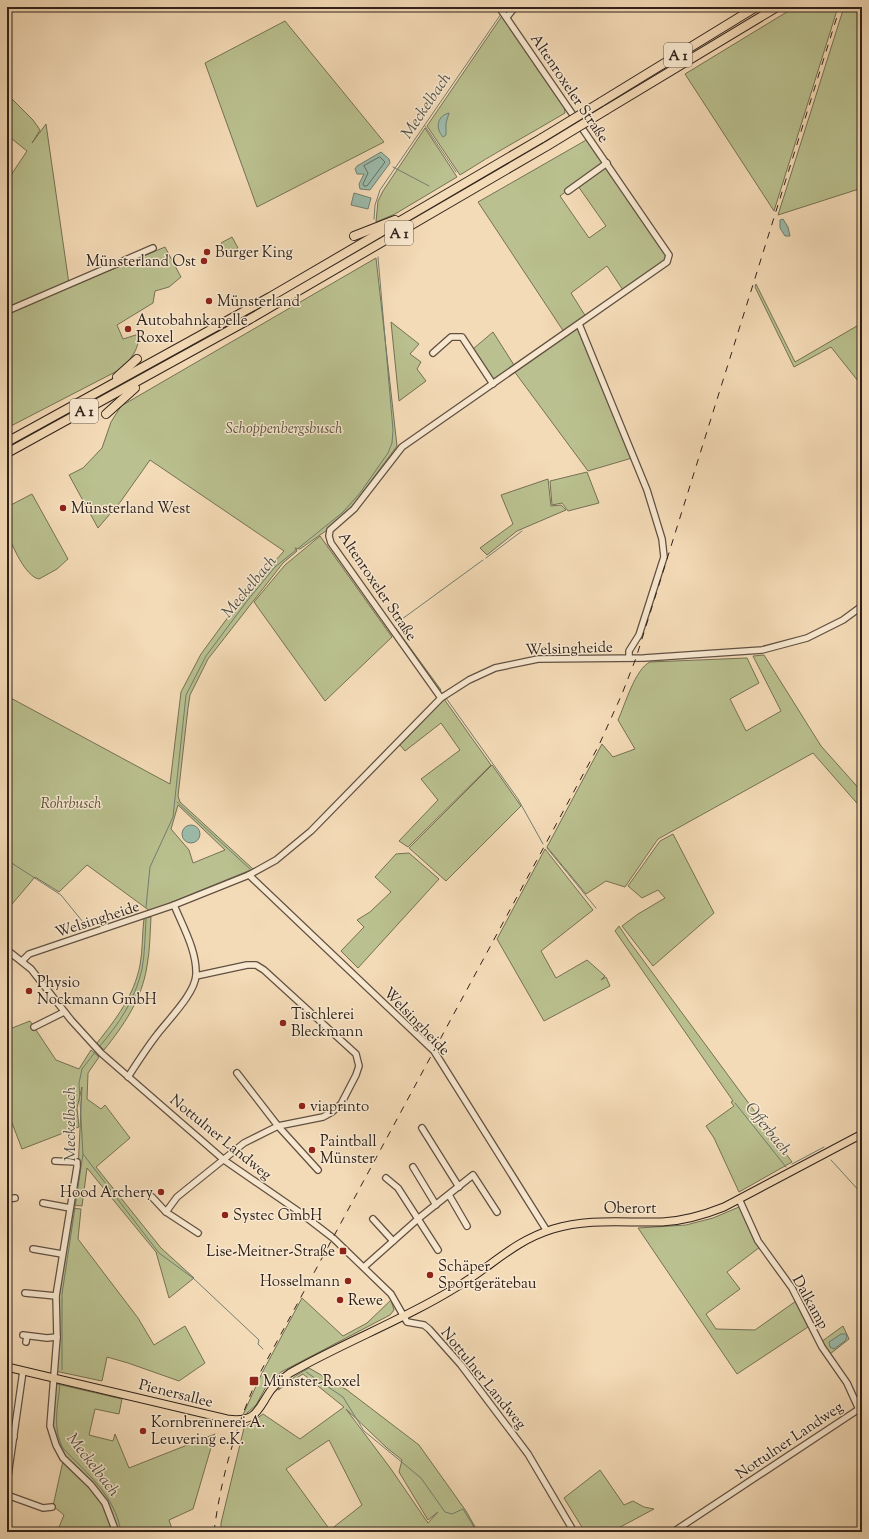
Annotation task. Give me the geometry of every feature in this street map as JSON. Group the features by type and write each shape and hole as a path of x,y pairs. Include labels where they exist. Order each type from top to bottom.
{"highway":[{"name":"A 1","path":"7,442 270,297 542,138 756,7"},
{"name":"A 1","path":"7,453 160,369 547,146 778,7"},
{"path":"354,236 418,211"},
{"path":"90,397 126,371 137,359"},
{"path":"106,414 128,393 160,369"}],"main road":[{"name":"Oberort","path":"403,1315 460,1286 514,1246 547,1231 568,1225 595,1221 662,1222 712,1212 862,1134"},
{"name":"Pienersallee","path":"7,1367 228,1419 245,1419 255,1414 274,1387 290,1373 403,1315"}],"street":[{"path":"506,16 514,7"},
{"name":"Altenroxeler Straße","path":"440,698 331,543 329,533 357,505 390,460 402,448 667,262 669,254 500,8"},
{"name":"Altenroxeler Straße","path":"568,191 607,163"},
{"path":"7,311 153,248"},
{"path":"579,324 647,490 662,538 664,557 639,635 629,651 629,658"},
{"path":"433,352 451,337 462,338 493,384"},
{"name":"Welsingheide","path":"22,961 30,954 174,905 249,876 276,860 301,841 440,698 481,674 519,662 538,659 629,658 695,655 774,648 807,638 827,629 862,606"},
{"name":"Welsingheide","path":"249,876 414,1030 434,1051 547,1231"},
{"path":"128,1077 156,1036 187,998 196,976 189,942 174,905"},
{"name":"Nottulner Landweg","path":"7,950 22,961 64,1012 95,1046 128,1077 224,1160 317,1225 364,1267 391,1294 410,1324 422,1325 429,1329 477,1384 528,1454 574,1532"},
{"path":"166,1212 177,1197 244,1143 278,1126 323,1117 332,1112 340,1104 356,1075 359,1066 356,1054 264,970 256,965 247,965 196,976"},
{"path":"34,1027 64,1012"},
{"path":"237,1073 278,1126 318,1170"},
{"path":"422,1128 459,1187"},
{"path":"55,1161 76,1162 74,1193 70,1208 56,1296 57,1337 49,1419 56,1445 63,1458 98,1493 110,1514 116,1532"},
{"path":"413,1167 436,1205"},
{"path":"364,1267 418,1218 473,1175 497,1212"},
{"path":"386,1178 398,1188 438,1250"},
{"path":"448,1195 467,1226"},
{"path":"7,1199 15,1198"},
{"path":"152,1198 166,1212 198,1233"},
{"name":"Dalkamp","path":"739,1199 758,1241 792,1288 818,1340 847,1383 862,1416"},
{"path":"43,1203 70,1208"},
{"path":"373,1219 393,1241"},
{"path":"33,1249 62,1254"},
{"path":"25,1293 56,1296"},
{"path":"25,1337 57,1337"},
{"path":"7,1482 23,1371"},
{"name":"Nottulner Landweg","path":"673,1532 859,1410"},
{"path":"7,1436 14,1437"},
{"path":"7,1495 43,1508 52,1507"}],"green space":[{"path":"795,7 838,7 774,211 685,74"},
{"path":"844,7 862,7 862,188 778,215"},
{"path":"502,16 564,106 565,113 460,175 427,126"},
{"path":"285,21 384,142 257,207 205,63"},
{"path":"7,94 33,120 40,130 32,143 46,124 69,284 71,287 165,247 181,277 169,287 155,291 153,303 117,325 123,339 139,334 138,344 134,353 121,369 7,428 7,181 27,151 7,135"},
{"path":"425,128 457,177 395,214 376,222 378,201 383,191"},
{"path":"588,139 604,163 560,196 589,238 606,226 578,186 606,166 666,255 664,262 623,290 607,266 571,293 586,317 564,332 478,202"},
{"path":"232,237 238,248 227,254 221,243"},
{"name":"Schoppenbergsbusch","path":"376,258 397,446 351,508 330,528 300,549 295,548 297,551 283,563 208,659 190,695 178,796 180,802 253,869 150,911 87,865 59,892 35,877 7,910 7,696 170,784 181,692 201,654 242,598 284,551 150,460 121,501 98,528 69,475 83,468 102,448 111,422 121,406","holes":["178,805 225,850 193,863 189,850 171,829"]},
{"path":"756,284 795,362 862,323 862,386 831,347 794,367 755,287"},
{"path":"391,322 419,344 410,354 421,362 417,369 426,381 399,401"},
{"path":"579,327 632,458 588,471 514,371"},
{"path":"493,332 514,365 492,380 473,349"},
{"path":"587,472 599,503 568,511 562,503 552,505 550,481"},
{"path":"548,479 551,506 561,505 566,510 517,531 487,555 480,548 513,524 501,495"},
{"path":"32,494 68,559 57,569 39,579 29,573 24,567 10,538 7,526 7,507"},
{"path":"320,536 392,637 325,701 254,602 285,565"},
{"path":"395,627 441,690 439,691 393,628"},
{"path":"764,655 821,746 862,792 862,809 813,753 658,839 625,887 606,881 586,894 547,847 602,744 613,757 635,749 618,720 635,679 640,672 650,662 747,658 759,683 730,699 746,731 781,711 753,656"},
{"path":"444,699 491,765 408,847 399,841 438,800 421,779 460,750 441,723 405,751 400,745"},
{"path":"492,765 521,806 446,881 409,848"},
{"path":"673,834 714,913 653,966 622,926 638,914 665,898 658,890 642,898 628,886 660,841"},
{"path":"545,849 593,910 541,951 556,978 587,960 605,976 601,980 606,977 610,986 544,1021 497,939"},
{"path":"409,853 439,879 358,968 341,951 364,927 357,920 370,912 391,892 375,877 396,854"},
{"path":"151,917 148,960 141,990 125,1021 104,1050 97,1043 129,997 140,965 144,918"},
{"path":"619,926 792,1162 739,1192 714,1138 706,1126 734,1106 731,1102 733,1101 615,931"},
{"path":"30,1021 56,1060 79,1069 91,1050 99,1057 88,1073 87,1099 101,1109 105,1105 130,1138 96,1167 161,1248 194,1278 169,1298 156,1252 87,1168 82,1206 73,1205 78,1171 82,1087 77,1108 79,1127 22,1149 7,1110 7,1067 8,1082 9,1070 7,1062 9,1060 7,1061 7,1030"},
{"path":"739,1207 760,1247 727,1272 740,1289 706,1314 716,1329 755,1330 796,1301 808,1327 737,1374 638,1228 686,1225 713,1218"},
{"path":"70,1208 81,1209 78,1239 138,1318 154,1345 185,1326 205,1363 179,1381 107,1357 102,1381 55,1371 59,1296"},
{"path":"302,1298 343,1336 367,1323 391,1300 394,1310 390,1315 281,1372 267,1385 256,1405 247,1413 248,1416 242,1417 262,1373"},
{"path":"843,1326 849,1339 830,1354 821,1342"},
{"path":"309,1368 347,1390 419,1445 466,1511 478,1532 221,1532 221,1523 244,1428 263,1414 300,1439 344,1407 303,1374 278,1390 297,1375","holes":["346,1409 387,1448 402,1460 399,1472 428,1520 438,1512 428,1523 391,1469","329,1440 362,1505 330,1530 286,1469"]},
{"path":"53,1383 122,1399 119,1414 95,1409 89,1435 113,1441 115,1434 129,1468 215,1434 193,1509 169,1520 173,1532 166,1532 164,1527 149,1532 118,1532 112,1514 60,1451 51,1426"},
{"path":"63,1461 88,1483 104,1505 114,1532 57,1532 64,1515 53,1506"},
{"path":"600,1470 624,1505 633,1501 644,1507 654,1509 611,1532 585,1532 564,1498"}],"water":[{"path":"449,113 446,123 446,135 443,137 440,134 438,123 442,117"},
{"path":"381,152 389,159 390,163 370,190 360,189 359,184 364,174 357,174 355,169 357,166"},
{"path":"354,193 371,198 368,209 351,205"},
{"path":"783,219 788,227 790,236 785,236 780,228 780,220"},
{"path":"191,825 197,828 200,834 197,840 191,843 185,840 182,834 185,828"},
{"path":"841,1334 846,1334 847,1337 845,1341 834,1349 830,1347 829,1342"}],"waterway":[{"name":"Meckelbach","path":"374,219 375,205 380,190 501,14"},
{"path":"425,126 456,172"},
{"path":"393,167 429,186"},
{"name":"Meckelbach","path":"146,907 150,867 173,817 186,695 206,656 247,601 275,567 343,512 360,493 388,453 392,443 393,430 378,257"},
{"path":"486,558 522,531"},
{"path":"398,622 483,560"},
{"path":"393,625 441,692"},
{"path":"446,698 518,799 543,844"},
{"path":"177,802 250,869"},
{"path":"547,848 596,908"},
{"path":"7,860 61,895 87,927"},
{"name":"Meckelbach","path":"99,1047 120,1020 135,991 143,963 146,919"},
{"name":"Meckelbach","path":"62,1370 62,1294 83,1154 79,1083 82,1069 96,1051"},
{"name":"Offerbach","path":"735,1103 786,1167"},
{"name":"Offerbach","path":"792,1164 824,1147"},
{"path":"83,1154 159,1253 193,1278 259,1340 258,1344 263,1349"},
{"name":"Offerbach","path":"831,1160 862,1194"},
{"path":"306,1372 343,1397 364,1431 421,1478 445,1512 452,1514 463,1509 477,1532"},
{"name":"Meckelbach","path":"60,1384 57,1425 63,1448 99,1486 106,1496 113,1507 121,1532"},
{"path":"153,1532 165,1528 167,1532"}],"railway":[{"path":"214,1532 221,1490 231,1450 252,1390 261,1371 599,745 622,694 636,658 840,7"}],"place":[{"name":"Burger King","path":"207,252"},
{"name":"Münsterland Ost","path":"204,261"},
{"name":"Münsterland","path":"209,301"},
{"name":"Autobahnkapelle Roxel","path":"128,329"},
{"name":"Münsterland West","path":"63,508"},
{"name":"Physio Nockmann GmbH","path":"29,991"},
{"name":"Tischlerei Bleckmann","path":"283,1023"},
{"name":"viaprinto","path":"302,1106"},
{"name":"Paintball Münster","path":"312,1150"},
{"name":"Hood Archery","path":"161,1192"},
{"name":"Systec GmbH","path":"225,1215"},
{"name":"Lise-Meitner-Straße","path":"343,1251"},
{"name":"Schäper Sportgerätebau","path":"430,1275"},
{"name":"Hosselmann","path":"348,1281"},
{"name":"Rewe","path":"340,1300"},
{"name":"Münster-Roxel","path":"254,1381"},
{"name":"Kornbrennerei A. Leuvering e.K.","path":"143,1431"}],"park label":[{"name":"Rohrbusch","path":"71,803"}]}
